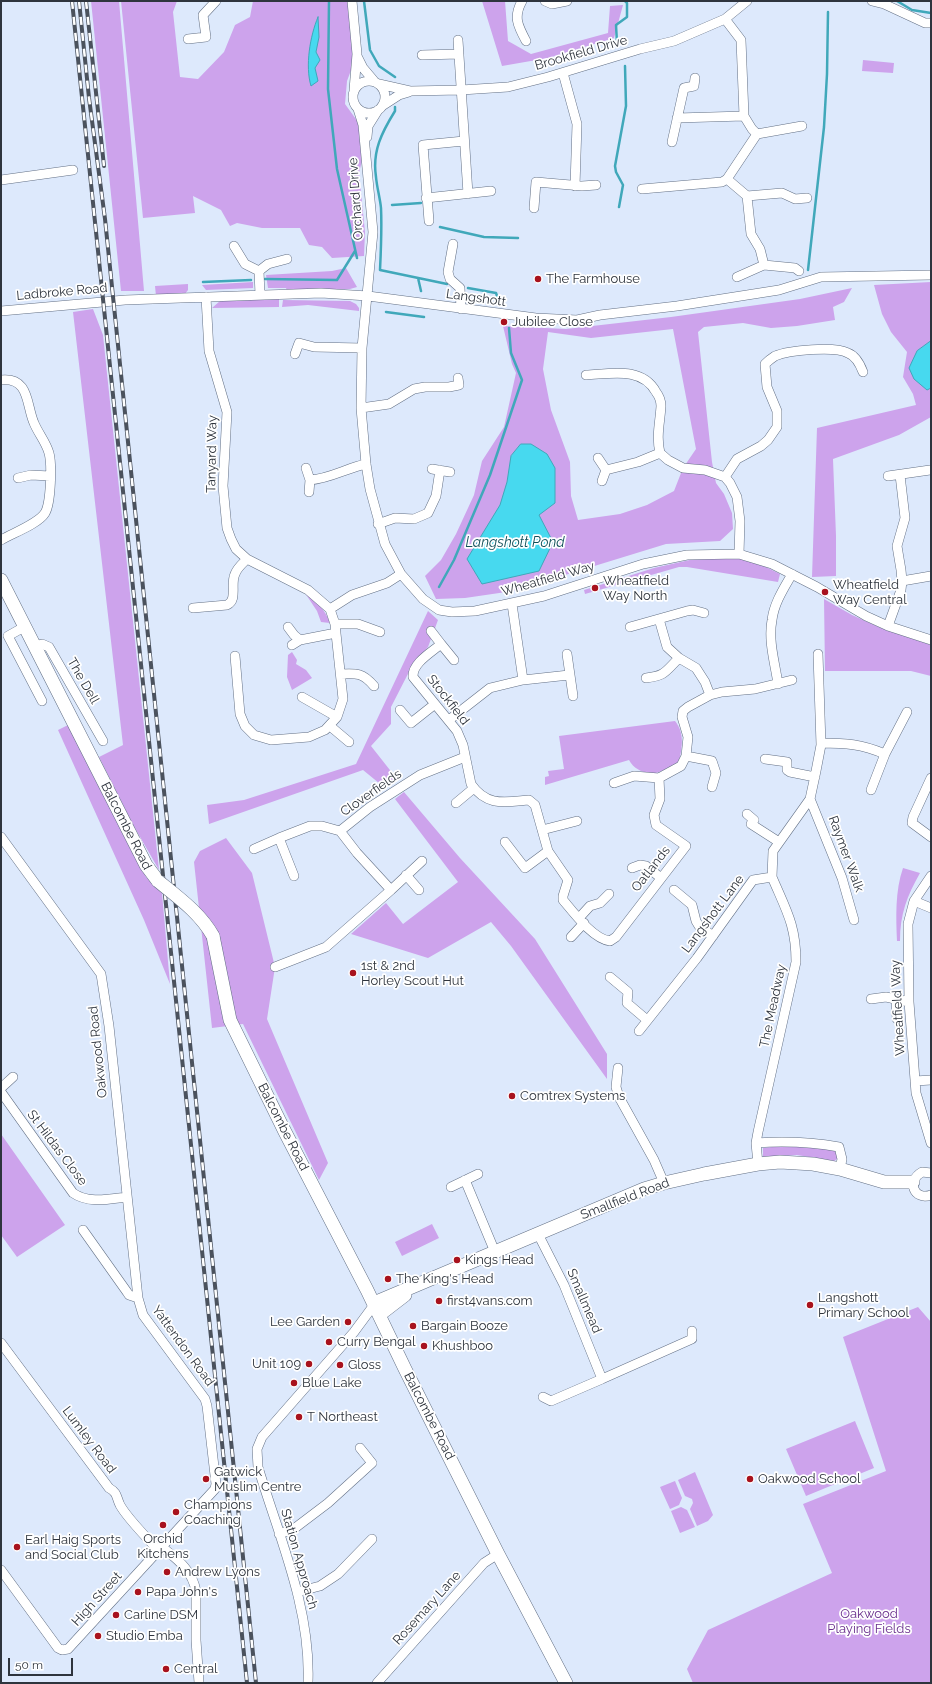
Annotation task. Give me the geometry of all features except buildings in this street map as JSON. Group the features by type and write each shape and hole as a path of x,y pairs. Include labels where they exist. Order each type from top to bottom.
{"main road":[{"name":"Balcombe Road","path":"1,580 146,866 158,881 197,913 214,936 230,1020 287,1137 377,1309 498,1554 566,1683"},
{"name":"Smallfield Road","path":"377,1309 412,1288 644,1189 664,1183 758,1164 789,1162 814,1164 840,1169 877,1181 913,1182"}],"street":[{"path":"206,47 203,15 216,1"},
{"path":"352,1 357,54 352,100 358,109 363,125 365,148"},
{"path":"522,1 517,9 516,20 526,41"},
{"path":"545,1 552,4 567,1"},
{"name":"Brookfield Drive","path":"410,91 508,87 563,73 674,40 725,19 747,1"},
{"path":"872,1 884,4 925,23 931,23"},
{"path":"725,19 741,40 744,116 757,134"},
{"path":"188,39 206,37"},
{"path":"458,40 468,194"},
{"path":"357,54 363,68 384,90 385,96 380,108 368,126 365,148"},
{"path":"422,55 459,54"},
{"path":"563,73 577,124 574,186"},
{"path":"672,142 684,88 694,86 695,78"},
{"path":"354,90 361,82 366,80 410,91"},
{"path":"358,109 368,113 380,108 399,95 410,91"},
{"path":"677,118 744,116"},
{"path":"642,189 681,189 722,182 727,179 757,134 802,126"},
{"path":"428,221 423,145 464,141"},
{"name":"Orchard Drive","path":"365,148 373,232 368,296"},
{"path":"1,180 73,170"},
{"path":"727,179 747,196 751,234 760,249 764,265"},
{"path":"534,208 536,182 574,186 596,184"},
{"path":"426,198 491,192"},
{"path":"747,196 782,193 795,199 807,198"},
{"path":"453,244 448,272 450,279 460,288 461,309"},
{"path":"234,246 245,264 259,271"},
{"path":"259,271 268,264 287,259"},
{"path":"737,277 764,265 795,268 799,271"},
{"path":"259,271 260,295"},
{"name":"Langshott","path":"125,300 321,293 368,296 536,318 577,320 600,315 677,306 779,290 821,277 931,275"},
{"name":"Wheatfield Way","path":"368,296 362,348 361,408 366,464 370,489 378,524 385,544 400,574 423,599 439,610 452,612 475,611 512,604 544,596 643,564 687,555 739,554 772,564 866,616 888,626 931,640"},
{"name":"Tanyard Way","path":"206,297 210,351 227,412 223,486 227,528 231,540 236,549 247,558 308,590 330,609"},
{"name":"Ladbroke Road","path":"1,311 125,300"},
{"path":"295,354 299,343 320,348 362,348"},
{"path":"725,477 737,459 768,440 777,427 777,411 767,387 765,364 776,356 819,348 848,352 856,358 861,365 863,372"},
{"path":"586,375 622,373 637,374 644,377 650,383 659,397 661,404 657,432 660,452 668,460 683,468 705,470 725,477 735,490 740,521 739,554"},
{"path":"1,380 16,382 20,385 26,397 33,422 49,453 50,476 50,499 46,512 36,522 1,540"},
{"path":"361,408 389,404 414,390 425,387 459,384"},
{"path":"606,470 638,462 660,452"},
{"path":"598,458 606,470"},
{"path":"310,480 318,480 352,467 366,464"},
{"path":"306,468 310,480 309,492"},
{"path":"378,524 395,518 414,519 428,513 436,496 436,470 450,472"},
{"path":"602,481 606,470"},
{"path":"888,476 930,470"},
{"path":"18,478 31,475 50,476"},
{"path":"888,626 901,590 902,581 902,570 897,546 905,518 900,475"},
{"path":"193,608 227,605 231,603 233,600 233,584 235,574 247,558"},
{"path":"235,656 240,714 245,726 254,735 271,740 317,735 330,726 336,717 343,699 336,629 330,609 352,595 387,583 400,574"},
{"path":"778,684 772,645 772,619 780,596 792,574"},
{"path":"902,581 931,576"},
{"path":"512,604 523,680"},
{"path":"630,627 687,611 693,610 704,613"},
{"path":"659,619 667,647 679,658 696,668 705,682 710,695"},
{"path":"292,645 300,640 358,624 380,632"},
{"path":"288,626 294,635 300,640"},
{"path":"24,627 8,636 42,701"},
{"path":"432,631 454,660"},
{"name":"The Dell","path":"34,646 42,644 49,648 103,741"},
{"name":"Stockfield","path":"441,644 416,666 413,672 413,677 449,720 460,738 471,784 474,788"},
{"path":"566,654 573,696"},
{"path":"772,877 773,851 810,799 815,777 821,743 818,654"},
{"path":"646,678 659,677 679,658"},
{"path":"341,674 354,673 363,675 374,686"},
{"path":"449,720 490,688 523,680 569,675"},
{"path":"614,783 634,776 658,778 681,766 686,756 688,737 682,717 684,711 688,707 710,695 733,690 755,689 792,680"},
{"path":"302,697 336,717"},
{"path":"400,710 411,723 435,704"},
{"path":"871,790 885,754 907,712"},
{"path":"330,726 348,742"},
{"path":"821,743 845,743 865,746 885,754"},
{"path":"686,756 712,762 716,773 712,787"},
{"name":"Cloverfields","path":"391,890 357,853 340,831 370,807 420,775 465,758"},
{"path":"765,759 787,762 787,770 790,772 815,777"},
{"name":"Oatlands","path":"581,921 606,940 610,941 616,937 686,846 656,825 654,815 660,799 658,778"},
{"path":"931,778 913,817 912,824 931,837"},
{"path":"456,803 474,788 485,797 497,802 509,803 529,800 532,801 535,805 548,851 568,880 563,900 581,921"},
{"name":"Raymer Walk","path":"810,799 842,878 854,920"},
{"path":"747,814 754,820 751,824 779,842"},
{"path":"542,830 577,821"},
{"path":"254,848 310,826 322,826 340,831"},
{"name":"Oakwood Road","path":"1,836 101,974 109,1026 138,1298"},
{"path":"279,838 294,876"},
{"path":"505,842 525,868 548,851"},
{"path":"275,968 326,947 422,861"},
{"path":"632,868 640,865 646,866 661,878"},
{"path":"406,875 419,890"},
{"name":"Wheatfield Way","path":"931,876 914,901 908,924 910,1002 916,1093 931,1143"},
{"name":"Langshott Lane","path":"639,1031 697,958 754,880 772,877"},
{"name":"The Meadway","path":"758,1164 756,1143 758,1132 796,962 792,923 772,877"},
{"path":"674,890 692,905 696,921 699,926 713,936"},
{"path":"570,937 590,906 600,904 609,894"},
{"path":"914,901 931,908"},
{"path":"610,977 628,992 627,1003 647,1020"},
{"path":"871,999 886,997 910,1002"},
{"path":"896,999 897,1019"},
{"path":"618,1068 616,1087 619,1097 664,1183"},
{"path":"1,1088 13,1077"},
{"path":"915,1081 931,1080"},
{"name":"St Hildas Close","path":"1,1092 73,1193 78,1197 91,1200 127,1197"},
{"path":"756,1143 781,1141 812,1143 839,1147 842,1159 840,1169"},
{"path":"931,1173 922,1172 913,1182 913,1186 917,1194 925,1197 931,1195"},
{"path":"451,1187 478,1174"},
{"path":"465,1180 495,1252"},
{"name":"Yattendon Road","path":"83,1230 129,1295 138,1298 144,1315 207,1402 216,1484 215,1489 209,1496"},
{"name":"Smallmead","path":"538,1234 564,1285 602,1379"},
{"path":"354,1332 371,1309 377,1309"},
{"path":"354,1332 377,1309"},
{"name":"Station Approach","path":"308,1683 308,1647 297,1592 258,1467 257,1450 262,1437 354,1332"},
{"path":"547,1399 602,1379 692,1335"},
{"name":"Lumley Road","path":"1,1343 109,1488 113,1490 119,1499 120,1504 142,1533 160,1549 187,1569 195,1584 196,1591 197,1663 199,1683"},
{"path":"279,1534 295,1528 328,1503 372,1463 360,1448"},
{"name":"High Street","path":"1,1570 58,1648 62,1650 68,1649 209,1496"},
{"path":"297,1592 320,1586 338,1574 372,1539"},
{"name":"Rosemary Lane","path":"377,1683 484,1563 498,1554"}],"green space":[{"path":"91,1 119,1 144,291 121,291"},
{"path":"121,1 177,1 173,12 180,77 198,79 224,52 235,25 250,17 253,1 352,1 357,54 347,81 345,104 358,122 365,148 359,173 365,232 364,256 332,258 322,247 309,245 300,228 262,228 237,223 230,226 221,210 193,196 195,213 143,218"},
{"path":"482,1 505,1 508,41 531,54 608,33 610,6 623,5 614,38 548,58 502,66"},
{"path":"863,60 894,63 893,73 862,71"},
{"path":"346,268 357,287 350,289 287,291 286,288 268,288 266,275 332,271"},
{"path":"253,282 253,288 206,290 202,285"},
{"path":"931,282 931,417 899,435 833,459 836,576 812,577 817,428 916,405 913,394 903,377 907,352 891,332 882,314 874,285"},
{"path":"188,284 188,290 185,294 156,296 155,286"},
{"path":"852,288 844,302 833,307 835,320 797,326 771,328 743,323 704,327 698,332 712,462 716,483 724,494 732,513 733,529 720,541 666,544 513,591 465,598 436,599 425,576 441,560 456,534 474,495 482,461 504,427 516,373 512,364 503,326 566,329 671,317 800,299","holes":["673,329 696,449 683,468 674,491 647,505 620,514 578,520 571,496 570,462 551,410 543,369 548,332 591,338"]},
{"path":"279,299 279,307 212,308 220,301"},
{"path":"283,300 350,301 356,304 359,311 308,305 282,307"},
{"path":"93,309 103,335 159,870 132,823 99,757 123,745 73,312"},
{"path":"703,557 738,558 764,566 780,574 778,582 679,567 585,594 584,590 654,568"},
{"path":"305,593 320,606 330,623 321,622 317,611"},
{"path":"824,599 852,615 881,628 931,645 931,676 911,671 825,671"},
{"path":"428,611 438,620 428,647 411,668 391,707 391,724 371,746 397,779 385,788 363,770 209,824 207,805 244,800 356,764"},
{"path":"292,652 297,660 296,664 306,670 312,678 292,690 287,677 288,655"},
{"path":"675,721 680,730 682,741 681,751 679,762 667,769 655,773 646,773 634,767 629,760 545,785 545,777 549,776 548,771 564,769 559,736"},
{"path":"70,724 146,877 162,893 170,984 144,920 58,730"},
{"path":"404,792 460,858 535,939 607,1054 607,1079 511,946 491,922 428,958 351,934 386,903 403,924 458,882 395,799"},
{"path":"226,838 252,873 275,967 267,1019 328,1163 319,1180 243,1024 212,1028 194,862 200,851"},
{"path":"903,868 920,873 905,906 901,922 900,941 897,941 897,895"},
{"path":"1,1134 65,1225 17,1257 1,1235"},
{"path":"800,1146 836,1150 838,1154 837,1159 834,1161 797,1155 763,1157 763,1148"},
{"path":"432,1224 439,1238 402,1256 395,1242"},
{"name":"Oakwood Playing Fields","path":"918,1307 931,1322 931,1683 693,1683 687,1669 708,1630 832,1573 803,1504 886,1471 843,1337"},
{"path":"855,1421 874,1468 806,1496 786,1449"},
{"path":"695,1472 713,1515 708,1521 697,1526 690,1509 693,1503 692,1499 685,1496 678,1480"},
{"path":"675,1481 682,1498 679,1505 670,1509 660,1487"},
{"path":"681,1507 687,1510 695,1527 680,1533 671,1511"}],"water":[{"path":"318,17 319,37 316,52 320,60 315,68 318,81 311,86 308,60 313,33"},
{"path":"931,341 931,388 927,390 914,379 909,368 917,351"},
{"name":"Langshott Pond","path":"521,444 531,444 547,454 555,468 555,503 539,515 553,542 539,571 482,584 467,559 500,505 507,482 511,456"}],"waterway":[{"path":"329,1 328,89 337,169 357,258"},
{"path":"364,1 370,50 379,66 395,77"},
{"path":"617,43 616,25 627,17 627,3 625,1"},
{"path":"897,1 912,10 931,13"},
{"path":"808,270 824,127 828,12"},
{"path":"619,207 623,185 616,172 615,166 626,106 625,66"},
{"path":"395,107 395,111 382,134 375,159 381,208 380,270 447,284"},
{"path":"392,205 421,203"},
{"path":"440,227 484,237 518,238"},
{"path":"265,279 337,280 355,251"},
{"path":"418,278 421,291"},
{"path":"203,282 251,280"},
{"path":"468,288 496,293 499,302"},
{"path":"386,312 424,317"},
{"path":"439,587 454,560 490,475 522,380 511,353 509,328"}],"railway":[{"path":"72,1 247,1683"},
{"path":"79,1 89,98 105,219 256,1683"},
{"path":"86,1 104,166"}],"place":[{"name":"The Farmhouse","path":"538,279"},
{"name":"Jubilee Close","path":"504,322"},
{"name":"Wheatfield Way North","path":"595,588"},
{"name":"Wheatfield Way Central","path":"825,592"},
{"name":"1st & 2nd Horley Scout Hut","path":"353,973"},
{"name":"Comtrex Systems","path":"512,1096"},
{"name":"Kings Head","path":"457,1260"},
{"name":"The King's Head","path":"388,1279"},
{"name":"first4vans.com","path":"439,1301"},
{"name":"Langshott Primary School","path":"810,1305"},
{"name":"Lee Garden","path":"348,1322"},
{"name":"Bargain Booze","path":"413,1326"},
{"name":"Curry Bengal","path":"329,1342"},
{"name":"Khushboo","path":"424,1346"},
{"name":"Unit 109","path":"309,1364"},
{"name":"Gloss","path":"340,1365"},
{"name":"Blue Lake","path":"294,1383"},
{"name":"T Northeast","path":"299,1417"},
{"name":"Gatwick Muslim Centre","path":"206,1479"},
{"name":"Oakwood School","path":"750,1479"},
{"name":"Champions Coaching","path":"176,1512"},
{"name":"Orchid Kitchens","path":"163,1525"},
{"name":"Earl Haig Sports and Social Club","path":"17,1547"},
{"name":"Andrew Lyons","path":"167,1572"},
{"name":"Papa John's","path":"138,1592"},
{"name":"Carline DSM","path":"116,1615"},
{"name":"Studio Emba","path":"98,1636"},
{"name":"Central","path":"166,1669"}]}
